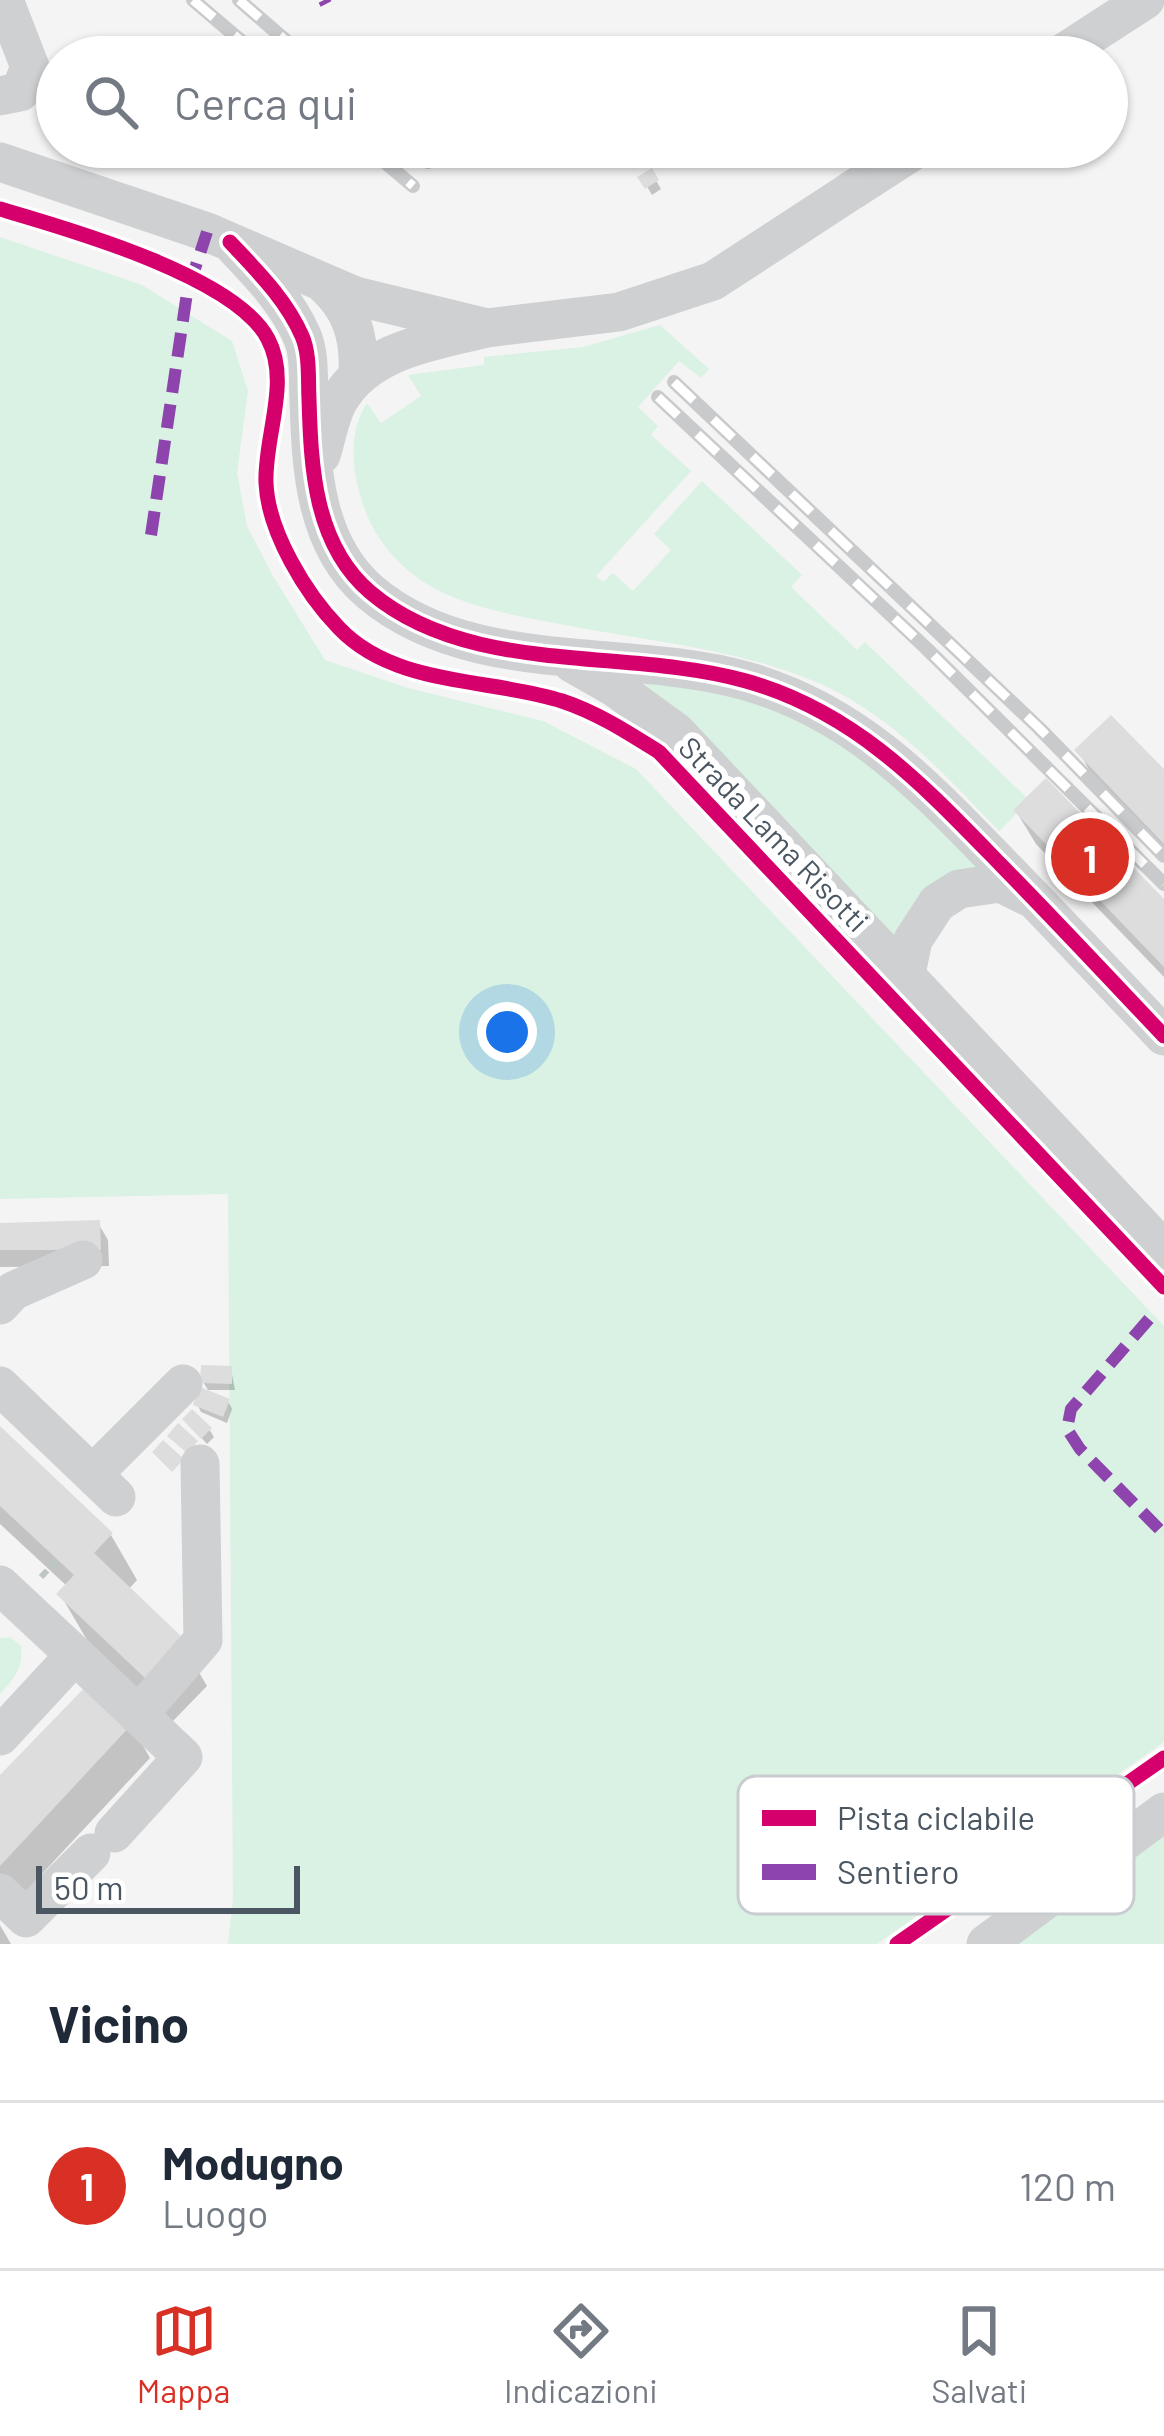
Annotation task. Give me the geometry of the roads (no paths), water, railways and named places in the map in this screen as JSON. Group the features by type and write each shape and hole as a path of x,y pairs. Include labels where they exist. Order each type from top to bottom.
{"street":[{"path":"0,96 20,92 30,67 4,0"},
{"path":"1089,36 1145,0"},
{"path":"0,162 230,242 321,282 340,298 364,308 487,328"},
{"path":"314,477 337,403 358,374 389,355 487,328 619,312 712,280 886,168"},
{"path":"230,242 277,292 304,339 321,516 339,556 369,591 413,620 456,640 746,681 796,699 855,730 906,768 1164,1036"},
{"path":"307,364 316,339 327,327 364,308"},
{"path":"358,374 364,308"},
{"path":"557,654 614,687 676,732 1164,1250"},
{"path":"905,978 913,940 924,918 958,889 1000,883 1034,899"},
{"path":"0,1304 13,1291 83,1260"},
{"path":"0,1386 105,1485 184,1384"},
{"path":"139,1715 203,1640 200,1464"},
{"path":"0,1585 183,1757 26,1918 0,1892"},
{"path":"0,1736 75,1655"},
{"path":"1134,1834 1164,1812"},
{"path":"986,1944 1026,1914"}],"railway":[{"path":"193,0 235,36"},
{"path":"239,0 281,36"},
{"path":"392,168 413,186"},
{"path":"674,382 1039,728 1164,856"},
{"path":"658,397 926,648 1164,884"}],"place":[{"name":"Modugno","path":"1090,857"}]}
